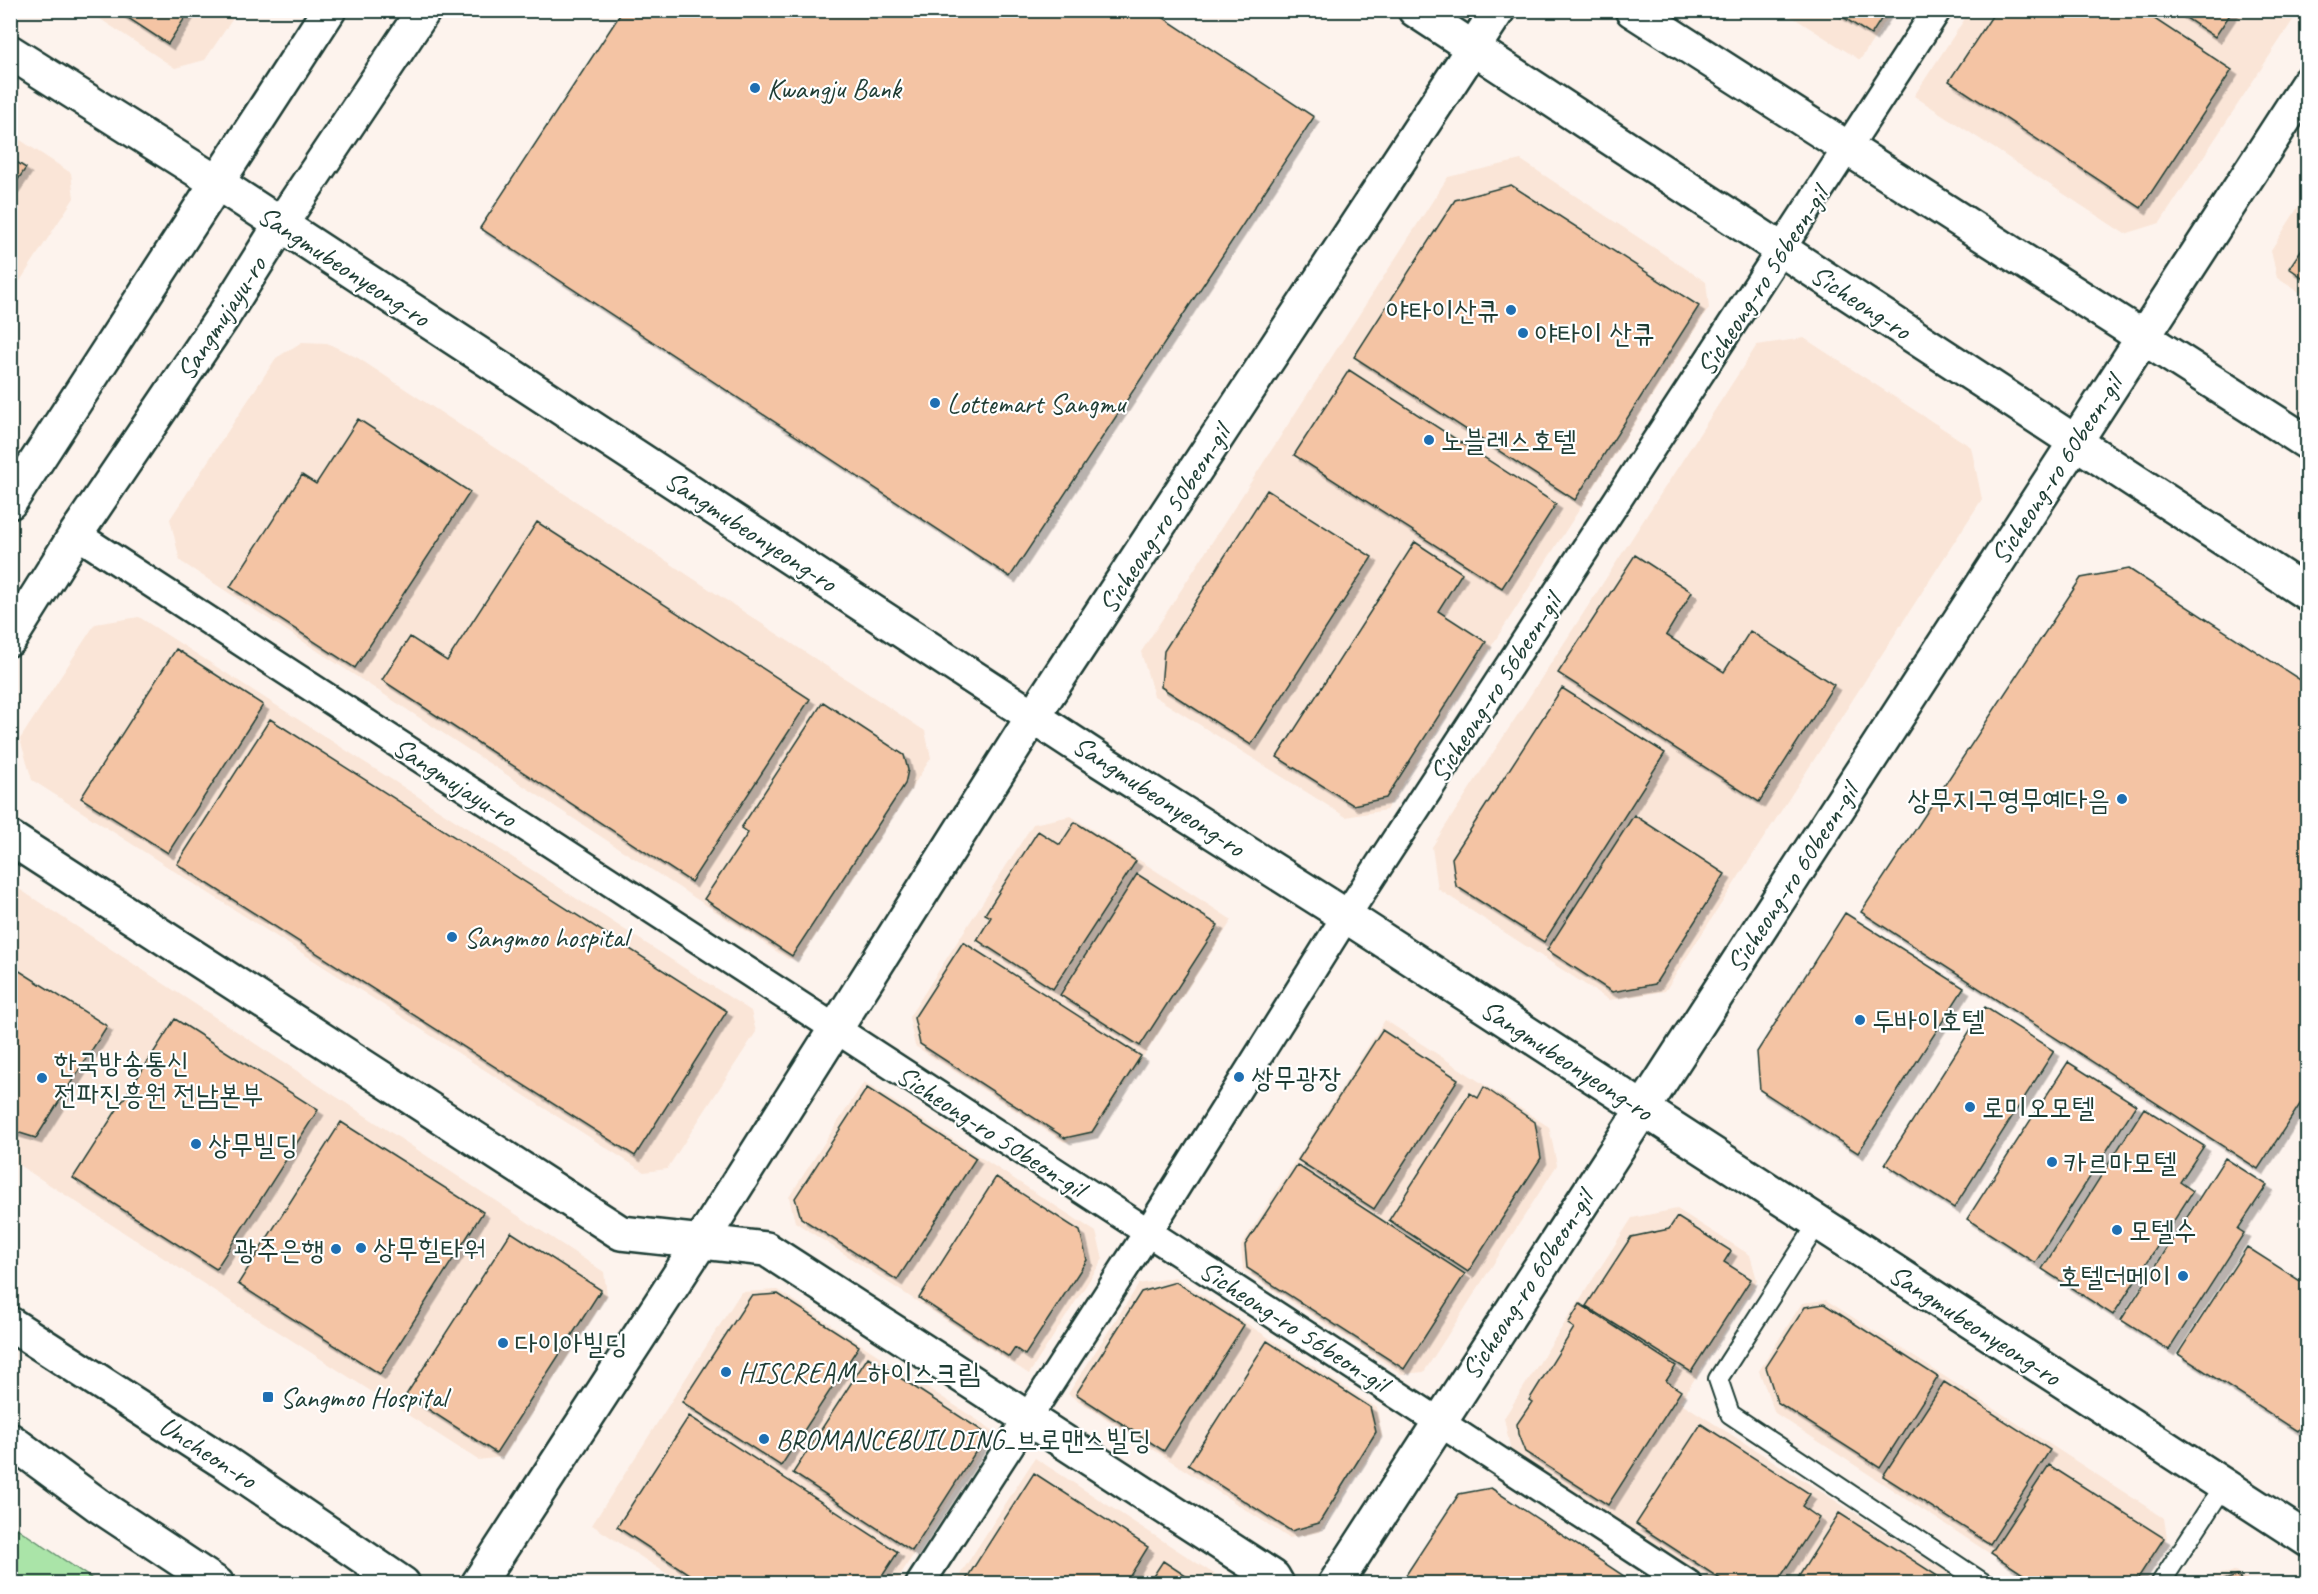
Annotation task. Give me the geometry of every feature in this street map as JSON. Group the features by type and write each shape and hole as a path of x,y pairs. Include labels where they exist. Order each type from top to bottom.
{"street":[{"path":"12,498 329,10"},
{"name":"Sangmujayu-ro","path":"10,639 76,534 224,315 280,224 424,10"},
{"name":"Sicheong-ro","path":"1416,10 1472,49 2307,594"},
{"name":"Sicheong-ro 50beon-gil","path":"478,1584 702,1240 1034,715 1498,10"},
{"path":"1632,10 2144,336 2307,443"},
{"name":"Sicheong-ro 56beon-gil","path":"920,1584 1148,1232 1346,916 1782,251 1937,10"},
{"name":"Sangmubeonyeong-ro","path":"10,52 216,182 2307,1540"},
{"name":"Sicheong-ro 60beon-gil","path":"1335,1584 2307,82"},
{"name":"Sangmujayu-ro","path":"76,534 834,1030"},
{"path":"10,838 621,1233 702,1240 766,1249 1273,1577 1277,1584"},
{"name":"Sicheong-ro 50beon-gil","path":"834,1030 1148,1232"},
{"name":"Sicheong-ro 56beon-gil","path":"1148,1232 1440,1420"},
{"name":"Uncheon-ro","path":"10,1324 224,1462 403,1584"},
{"path":"1440,1420 1688,1584"},
{"path":"10,1440 98,1505 217,1584"}],"lane":[{"path":"1818,1222 1718,1379 1730,1414 1984,1584"},
{"path":"2160,1584 2223,1487"}],"shaded area":[{"path":"88,11 238,11 205,60 175,68"},
{"path":"1783,11 1892,11 1860,60"},
{"path":"1970,11 2299,11 2160,223 2125,234 1914,96"},
{"path":"11,134 71,173 74,198 11,295"},
{"path":"1521,160 1706,282 1709,308 1386,810 1346,817 1154,696 1141,652 1448,177"},
{"path":"2307,193 2307,297 2277,278 2271,250"},
{"path":"1804,338 1971,447 1982,499 1665,991 1609,1000 1438,889 1432,847 1757,345"},
{"path":"302,342 327,343 358,358 925,731 931,758 802,956 788,959 180,561 170,519 276,358"},
{"name":"Sangmoo hospital","path":"139,617 751,1011 756,1032 667,1169 644,1172 32,780 20,739 95,624"},
{"path":"1071,816 1232,920 1093,1134 1064,1142 915,1046 909,1017 1033,824"},
{"path":"10,883 604,1272 607,1295 503,1457 478,1460 11,1160"},
{"path":"1385,1020 1549,1127 1557,1165 1424,1372 1402,1374 1243,1270 1241,1246"},
{"path":"864,1082 1096,1232 1103,1259 1029,1374 795,1222 789,1197"},
{"path":"1677,1209 1750,1255 1757,1280 1680,1402 1965,1583 1715,1583 1511,1452 1504,1418 1632,1218"},
{"path":"1175,1277 1377,1408 1382,1436 1319,1532 1289,1538 1068,1394 1139,1284"},
{"path":"778,1290 994,1431 895,1583 681,1583 592,1525 741,1292"},
{"path":"1826,1300 2164,1518 2167,1538 2138,1583 2035,1583 1775,1413 1759,1371 1802,1303"},
{"path":"1035,1458 1228,1583 954,1584"},
{"path":"2235,1572 2253,1583 2208,1584 2213,1575"}],"green space":[{"path":"11,1524 98,1583 11,1583"}],"building":[{"path":"116,10 190,10 168,44"},
{"name":"Lottemart Sangmu","path":"623,10 1152,10 1314,117 1010,577 480,228"},
{"path":"1832,10 1887,10 1871,35"},
{"path":"1996,10 2141,10 2232,70 2141,208 1949,81"},
{"path":"2174,10 2233,10 2215,37"},
{"path":"10,158 26,168 10,191"},
{"path":"1511,185 1699,306 1575,500 1354,357 1455,200"},
{"path":"2308,240 2308,281 2289,268"},
{"path":"1349,370 1556,504 1502,588 1294,455"},
{"path":"358,419 470,492 355,668 230,587 302,475 316,484"},
{"path":"1267,490 1372,557 1251,745 1161,687 1164,651"},
{"path":"537,522 810,699 691,882 382,680 410,637 447,661"},
{"path":"1415,542 1462,573 1438,611 1486,642 1386,798 1353,805 1277,757"},
{"path":"1635,555 1692,592 1666,635 1724,672 1750,631 1834,685 1759,802 1558,673"},
{"name":"상무지구영무예다음","path":"2129,569 2308,685 2308,1092 2258,1169 1861,912 2081,578"},
{"path":"176,649 263,705 168,853 81,798"},
{"path":"1562,688 1665,753 1544,942 1456,886 1452,858"},
{"path":"823,702 904,755 908,770 905,784 792,956 704,899 748,833 741,828"},
{"name":"Sangmoo hospital","path":"270,719 727,1011 635,1156 177,864"},
{"path":"1634,815 1725,874 1655,984 1612,992 1547,950"},
{"path":"1075,822 1136,861 1053,989 977,940 991,917 985,914 1038,831 1060,845"},
{"path":"1137,874 1218,925 1140,1046 1060,995"},
{"name":"두바이호텔","path":"1845,913 1964,988 1858,1153 1760,1090 1757,1052"},
{"path":"963,942 1141,1056 1092,1132 1065,1138 920,1044 914,1018"},
{"name":"한국방송통신 전파진흥원 전남본부","path":"10,965 107,1026 36,1138 10,1130"},
{"name":"로미오모텔","path":"1985,1007 2054,1051 1954,1208 1885,1164"},
{"name":"상무빌딩","path":"175,1019 318,1110 216,1269 73,1178"},
{"path":"1382,1030 1458,1079 1374,1209 1298,1160"},
{"name":"카르마모텔","path":"2068,1062 2136,1105 2035,1263 1967,1219"},
{"path":"1484,1087 1535,1122 1541,1158 1468,1272 1389,1220 1470,1093 1478,1098"},
{"path":"867,1088 976,1158 897,1280 801,1218 795,1198"},
{"name":"모텔수","path":"2144,1108 2204,1146 2180,1182 2193,1191 2113,1315 2042,1269"},
{"name":"상무힐타워","path":"341,1122 483,1212 380,1374 238,1284"},
{"name":"호텔더메이","path":"2225,1158 2267,1185 2238,1229 2244,1233 2169,1350 2121,1320"},
{"path":"1297,1165 1465,1274 1404,1369 1247,1268 1245,1245"},
{"path":"996,1177 1080,1231 1087,1260 1025,1355 1015,1348 1009,1357 919,1298"},
{"path":"1677,1217 1731,1251 1724,1262 1751,1279 1691,1372 1586,1306 1631,1237 1669,1229"},
{"name":"다이아빌딩","path":"511,1232 601,1290 496,1453 406,1395"},
{"path":"2247,1247 2308,1286 2308,1415 2297,1431 2178,1354"},
{"path":"1176,1282 1244,1325 1164,1451 1076,1394 1141,1292"},
{"path":"778,1294 859,1346 781,1466 682,1402 751,1296"},
{"path":"1580,1304 1676,1366 1666,1381 1681,1391 1608,1505 1525,1452 1518,1434 1517,1424 1532,1402 1529,1400 1574,1328 1568,1324"},
{"path":"1824,1304 1938,1377 1880,1468 1777,1402 1766,1367 1805,1307"},
{"path":"1267,1341 1370,1407 1376,1432 1319,1523 1291,1531 1188,1465"},
{"path":"868,1357 987,1434 912,1551 793,1473"},
{"path":"1944,1382 2050,1450 1990,1544 1883,1476"},
{"path":"689,1416 898,1552 877,1584 704,1584 617,1527"},
{"path":"1701,1424 1810,1494 1802,1506 1819,1518 1776,1584 1728,1584 1636,1524"},
{"path":"2049,1465 2164,1538 2134,1584 2038,1584 1991,1553"},
{"path":"1034,1473 1148,1547 1125,1584 963,1584"},
{"path":"1491,1488 1636,1584 1400,1584 1459,1494"},
{"path":"1839,1513 1950,1584 1794,1584"},
{"path":"1163,1561 1198,1584 1148,1584"},
{"path":"2237,1576 2246,1584 2214,1584 2214,1583"}],"place":[{"name":"Kwangju Bank","path":"755,88"},
{"name":"야타이산큐","path":"1511,310"},
{"name":"야타이 산큐","path":"1523,333"},
{"name":"Lottemart Sangmu","path":"935,403"},
{"name":"노블레스호텔","path":"1429,440"},
{"name":"상무지구영무예다음","path":"2122,799"},
{"name":"Sangmoo hospital","path":"452,937"},
{"name":"두바이호텔","path":"1860,1020"},
{"name":"상무광장","path":"1239,1077"},
{"name":"한국방송통신 전파진흥원 전남본부","path":"42,1078"},
{"name":"로미오모텔","path":"1970,1107"},
{"name":"상무빌딩","path":"196,1144"},
{"name":"카르마모텔","path":"2052,1162"},
{"name":"모텔수","path":"2117,1230"},
{"name":"상무힐타워","path":"361,1248"},
{"name":"광주은행","path":"336,1249"},
{"name":"호텔더메이","path":"2183,1276"},
{"name":"다이아빌딩","path":"503,1343"},
{"name":"HISCREAM_하이스크림","path":"726,1372"},
{"name":"Sangmoo Hospital","path":"268,1397"},
{"name":"BROMANCEBUILDING_브로맨스빌딩","path":"764,1439"}]}
